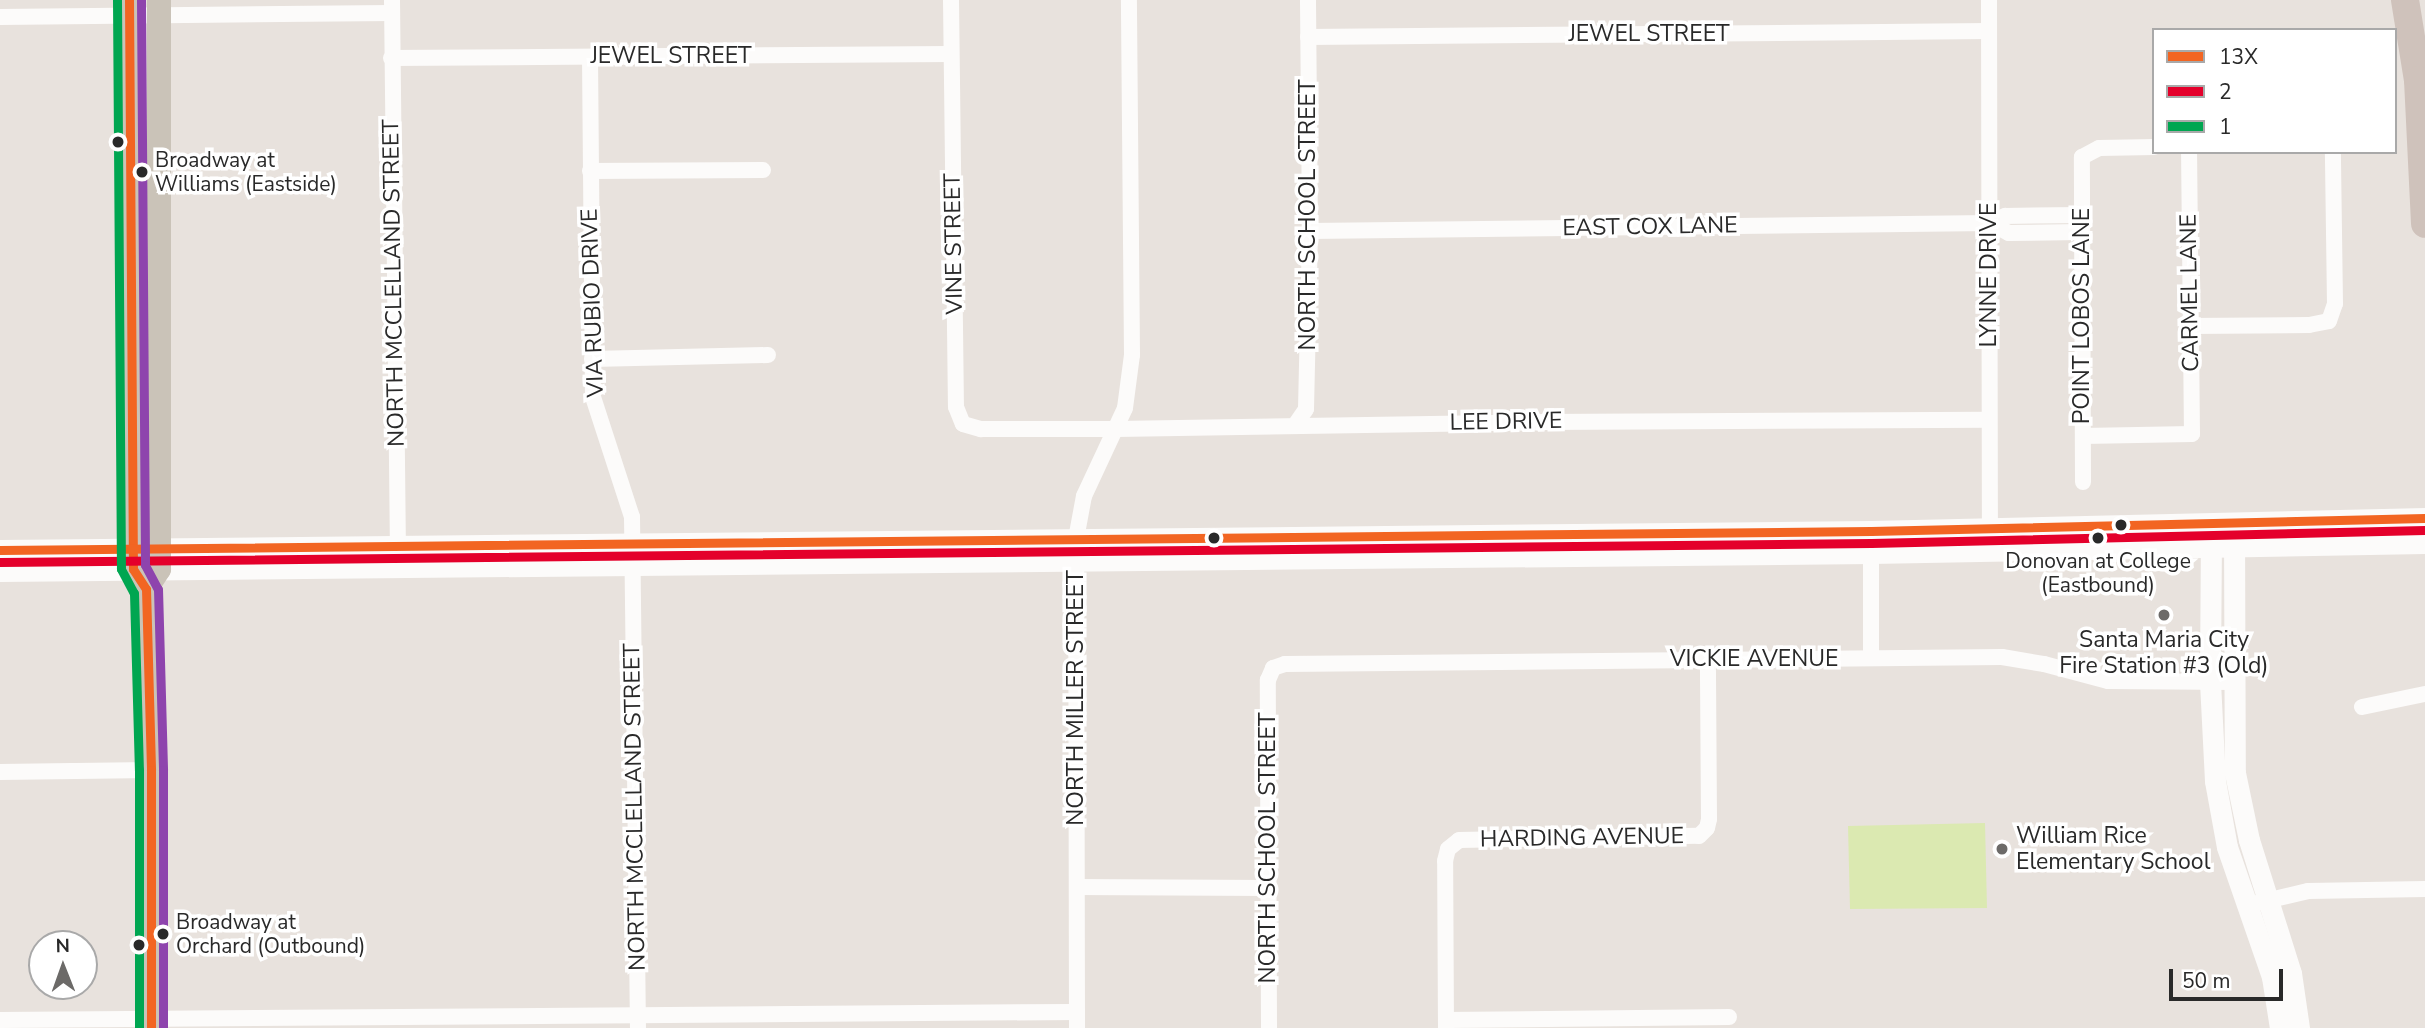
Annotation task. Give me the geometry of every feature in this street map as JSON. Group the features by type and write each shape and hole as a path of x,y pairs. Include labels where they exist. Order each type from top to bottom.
{"highway":[{"path":"2405,0 2418,80 2425,223"}],"main road":[{"path":"129,8 151,770 150,1023"},
{"path":"146,565 159,8"},
{"path":"632,554 1076,539 1871,531 2425,518"},
{"path":"2234,522 2235,773 2240,802 2291,973 2299,1028"},
{"path":"2211,523 2210,682 2215,781 2227,847 2272,977 2280,1028"},
{"path":"0,570 398,556 632,554 1075,561 2425,544"},
{"path":"0,550 146,565"}],"street":[{"name":"VINE STREET","path":"951,0 956,407 963,424 981,429 1024,429"},
{"name":"NORTH MILLER STREET","path":"1077,1020 1076,539 1084,496 1125,408 1132,355 1129,0"},
{"name":"NORTH SCHOOL STREET","path":"1294,425 1307,409 1310,231 1308,0"},
{"name":"LYNNE DRIVE","path":"1989,0 1990,550"},
{"path":"0,17 129,8 392,7"},
{"name":"NORTH MCCLELLAND STREET","path":"392,7 398,556"},
{"name":"JEWEL STREET","path":"1308,37 1989,31"},
{"name":"JEWEL STREET","path":"391,58 951,54"},
{"name":"VIA RUBIO DRIVE","path":"590,57 593,397 632,517 632,554"},
{"name":"POINT LOBOS LANE","path":"2083,482 2081,162 2088,152 2099,148 2152,147"},
{"name":"CARMEL LANE","path":"2083,436 2192,434 2189,154"},
{"path":"2191,326 2309,325 2329,321 2335,304 2333,154"},
{"path":"590,171 763,170"},
{"name":"EAST COX LANE","path":"1310,231 1990,223 2005,216 2080,215"},
{"name":"EAST COX LANE","path":"1990,223 2009,233 2081,232"},
{"path":"592,359 768,355"},
{"name":"LEE DRIVE","path":"1024,429 1989,420"},
{"path":"1871,531 1871,658"},
{"name":"NORTH MCCLELLAND STREET","path":"632,554 638,1022"},
{"name":"VICKIE AVENUE","path":"1273,668 1285,664 2002,657 2108,681 2233,682"},
{"name":"HARDING AVENUE","path":"1446,1024 1445,861 1448,849 1460,840 1686,839 1699,836 1707,828 1708,659"},
{"name":"NORTH SCHOOL STREET","path":"1269,1028 1266,888 1268,680 1273,668"},
{"path":"2362,707 2425,694"},
{"path":"0,772 151,770"},
{"path":"1077,887 1266,888"},
{"path":"2248,906 2308,891 2425,889"},
{"path":"1446,1024 1729,1017"},
{"path":"0,1020 150,1023 1077,1020"}],"green space":[{"path":"1985,823 1987,908 1850,909 1848,826"}],"transit line":[{"name":"1","path":"117,0 121,569 134,593 139,770 139,1028"},
{"name":"13X","path":"129,0 133,569 146,589 151,770 151,1028"},
{"name":"50","path":"141,0 145,565 158,589 163,770 163,1028"},
{"name":"13X","path":"0,550 1871,531 2425,518"},
{"name":"2","path":"0,562 1871,543 2425,530"}],"place":[{"name":"Broadway at Williams (Eastside)","path":"142,172"},
{"name":"Donovan at College (Eastbound)","path":"2098,538"},
{"name":"Santa Maria City Fire Station #3 (Old)","path":"2164,615"},
{"name":"William Rice Elementary School","path":"2002,849"},
{"name":"Broadway at Orchard (Outbound)","path":"163,934"}]}
